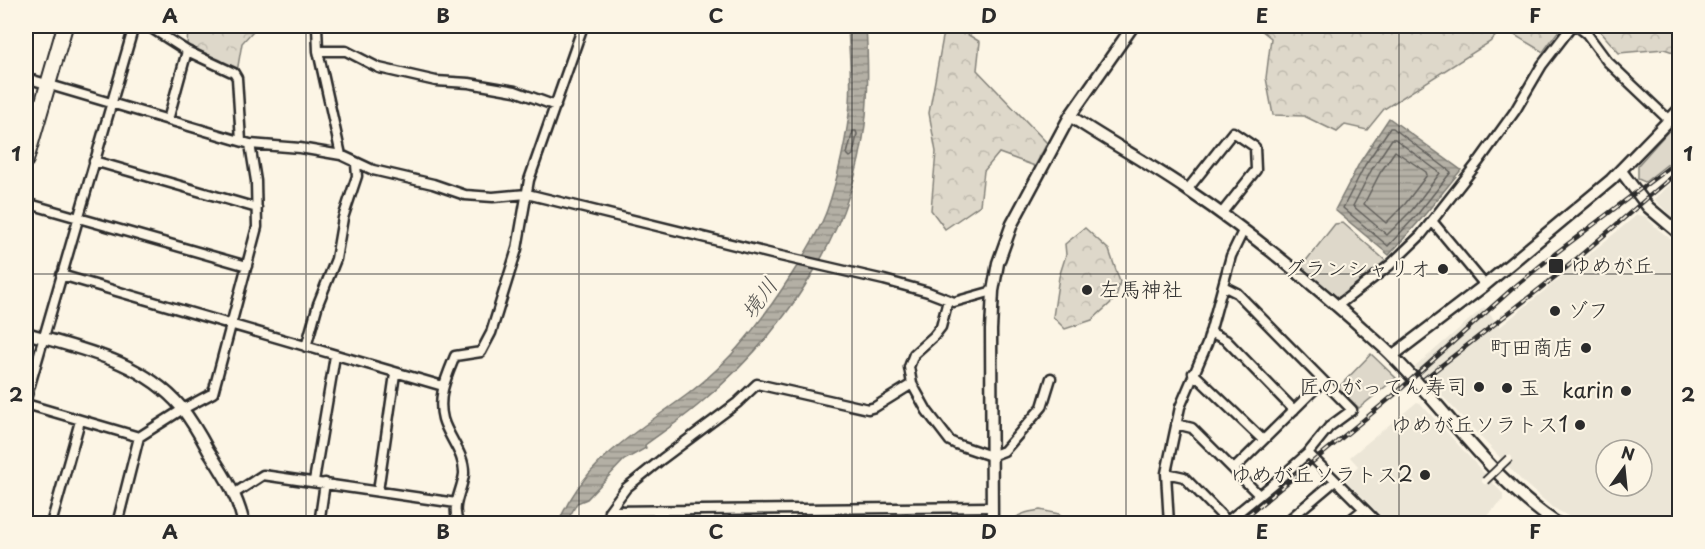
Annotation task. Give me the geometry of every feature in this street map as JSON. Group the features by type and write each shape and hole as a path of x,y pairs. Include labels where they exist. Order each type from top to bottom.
{"highway":[{"path":"26,160 64,26"}],"street":[{"path":"26,399 134,26"},
{"path":"117,524 139,437 213,393 233,325 257,227 256,181 245,142 237,78 234,73 187,51 148,26"},
{"path":"317,26 318,51 341,155"},
{"path":"459,524 456,503 464,473 457,447 443,418 443,386 455,356 481,352 491,333 517,249 529,180 583,26"},
{"path":"992,524 993,291 998,263 1006,238 1070,116 1133,26"},
{"path":"1337,306 1390,265 1421,235 1479,161 1515,111 1542,65 1572,26"},
{"path":"1577,26 1587,34 1607,61 1669,120"},
{"path":"168,120 187,51"},
{"path":"318,51 346,51 378,68 436,81 469,83 515,91 556,106"},
{"path":"26,78 245,142 341,155 373,170 433,184 465,195 493,197 527,194 928,292 954,302 993,291"},
{"path":"1392,356 1485,285 1620,171 1680,110"},
{"path":"1070,116 1221,214 1337,306 1392,356 1510,485 1558,524"},
{"path":"1187,190 1233,132 1256,147 1256,170 1221,214"},
{"path":"94,161 257,208"},
{"path":"306,347 318,304 336,260 343,218 357,176 356,164"},
{"path":"1620,171 1648,207 1680,234"},
{"path":"26,203 247,266"},
{"path":"1432,221 1485,285"},
{"path":"1169,524 1166,473 1180,407 1210,332 1231,256 1243,231"},
{"path":"61,275 395,374 443,386"},
{"path":"1166,473 1184,477 1225,522 1308,453 1329,428 1353,410 1237,293 1223,286"},
{"path":"948,300 941,327 914,354 909,367 912,384 927,411 950,441 991,456 1004,451 1042,407 1051,378"},
{"path":"1210,332 1226,340 1294,410"},
{"path":"26,333 122,363 158,385 183,409 235,494 244,524"},
{"path":"314,481 336,356"},
{"path":"1193,373 1263,440"},
{"path":"378,491 395,374"},
{"path":"1234,470 1323,381"},
{"path":"912,384 868,409 757,384 737,403 626,488 609,511 992,507"},
{"path":"26,404 139,437"},
{"path":"51,524 80,421"},
{"path":"1176,424 1192,428 1259,495"},
{"path":"1308,453 1379,524"},
{"path":"1485,481 1509,458"},
{"path":"235,494 263,475 456,503"},
{"path":"1300,524 1291,518 1335,481"},
{"path":"319,524 325,483"},
{"path":"1346,524 1364,509"}],"shaded area":[{"path":"1679,177 1679,224 1654,199"},
{"name":"ゆめが丘ソラトス1","path":"1637,215 1645,216 1679,245 1680,514 1677,523 1580,523 1552,507 1523,482 1415,367 1484,307 1500,327"},
{"name":"ゆめが丘ソラトス2","path":"1417,402 1503,494 1503,500 1479,523 1388,523 1345,480 1358,466 1350,457"}],"green space":[{"path":"188,26 254,26 253,31 242,43 237,72 187,47"},
{"path":"954,26 980,42 977,70 1047,143 1035,166 999,153 984,171 980,205 945,229 931,210 936,152 929,113 943,37"},
{"path":"1256,26 1562,26 1543,52 1503,28 1490,42 1384,109 1367,130 1345,125 1337,132 1304,116 1273,115 1266,78 1271,38"},
{"path":"1592,26 1679,26 1679,54 1664,49 1619,53 1600,31"},
{"path":"1679,119 1679,155 1645,182 1638,179 1638,165"},
{"path":"1343,223 1387,262 1345,296 1337,297 1301,267 1335,224"},
{"path":"1085,228 1109,250 1120,282 1116,298 1092,320 1065,329 1053,317 1059,277 1066,255 1065,244"},
{"path":"1371,354 1396,378 1359,408 1338,388"},
{"path":"1040,510 1059,514 1073,523 1009,523 1023,514"}],"water":[{"path":"848,26 866,26 868,75 865,125 858,165 846,204 830,242 810,278 787,312 733,374 696,407 645,445 646,448 624,460 587,499 577,503 566,523 558,524 582,482 597,465 631,435 704,381 733,353 770,307 811,243 831,199 847,128 851,84"},
{"path":"1389,118 1461,170 1389,255 1335,210 1360,162"}],"railway":[{"path":"1237,524 1394,395 1512,289 1680,159"},
{"path":"1424,379 1560,273 1680,170"}],"place":[{"name":"ゆめが丘","path":"1556,266"},
{"name":"グランシャリオ","path":"1443,269"},
{"name":"左馬神社","path":"1087,290"},
{"name":"ゾフ","path":"1555,311"},
{"name":"町田商店","path":"1586,348"},
{"name":"匠のがってん寿司","path":"1479,387"},
{"name":"玉","path":"1507,388"},
{"name":"karin","path":"1626,391"},
{"name":"ゆめが丘ソラトス1","path":"1580,425"},
{"name":"ゆめが丘ソラトス2","path":"1425,475"}],"water label":[{"name":"境川","path":"759,298"}]}
